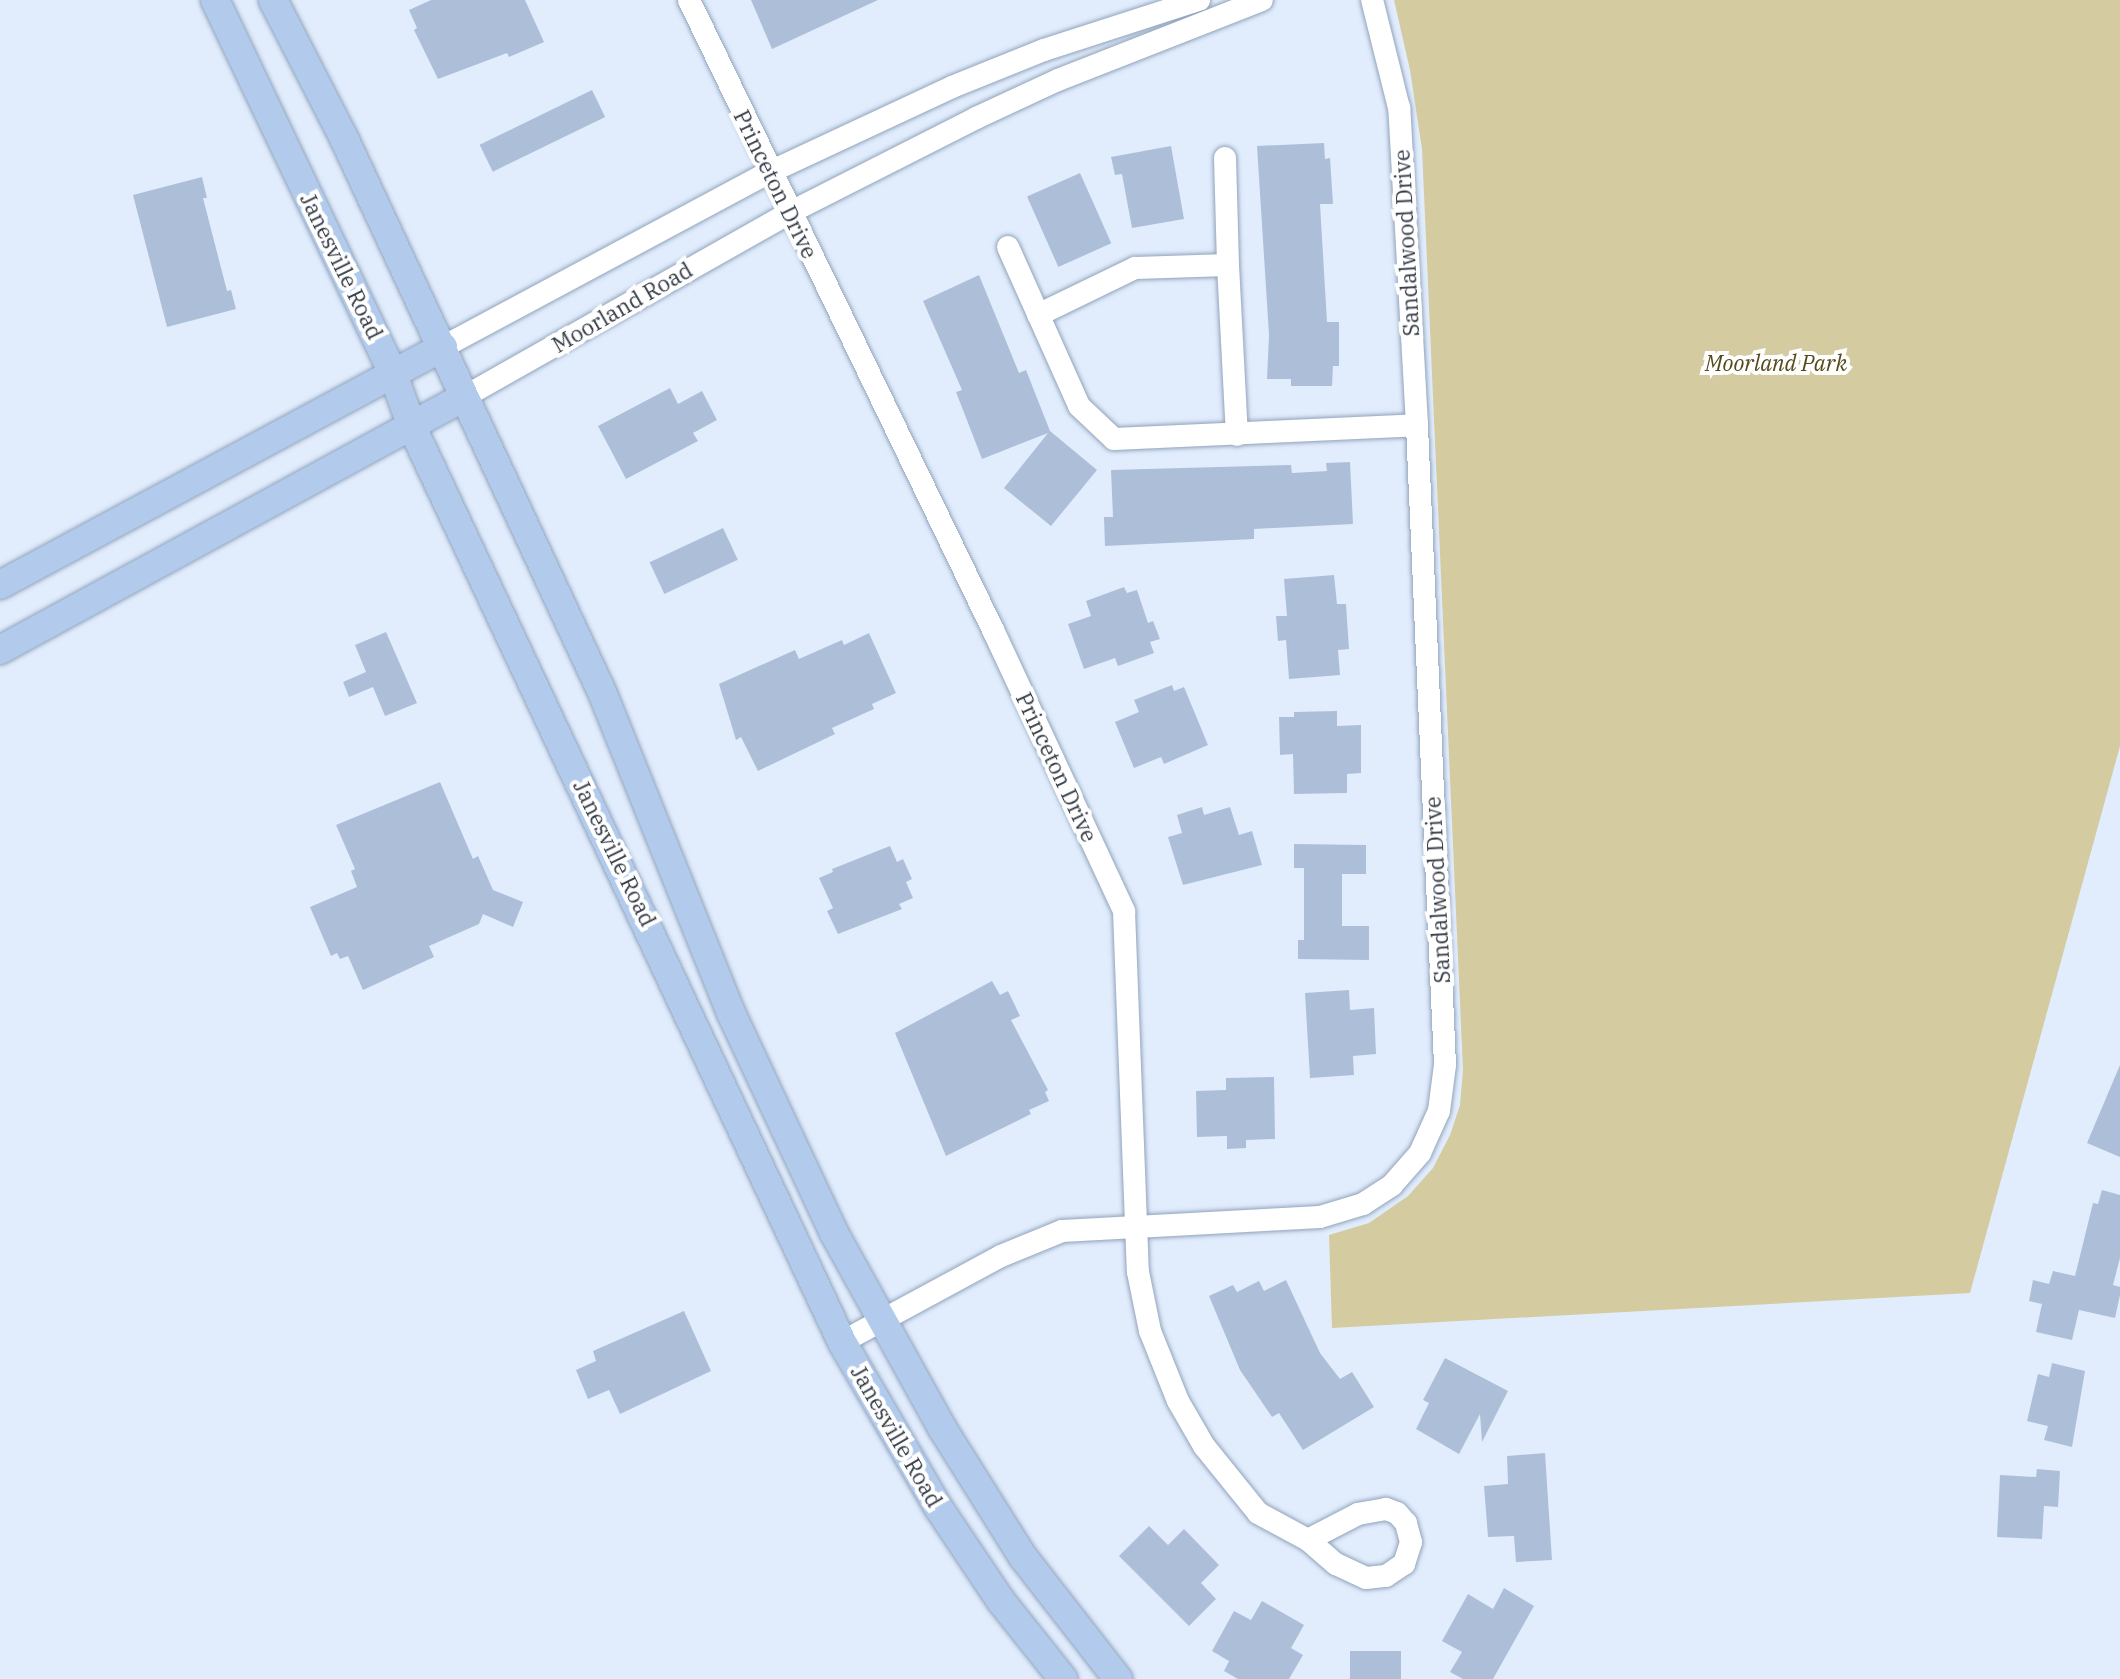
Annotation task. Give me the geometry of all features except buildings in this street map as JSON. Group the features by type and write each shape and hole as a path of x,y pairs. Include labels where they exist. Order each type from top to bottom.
{"main road":[{"name":"Janesville Road","path":"215,0 393,374 412,427 842,1342 938,1507 1001,1601 1063,1679"},
{"name":"Janesville Road","path":"273,0 342,134 602,692 731,1013 834,1233 880,1321 1023,1557 1118,1679"},
{"path":"0,585 443,347"},
{"name":"Moorland Road","path":"0,650 464,397"}],"street":[{"name":"Princeton Drive","path":"689,0 789,213 994,632 1124,911 1136,1226 1142,1301 1178,1401 1204,1446 1258,1513 1308,1540"},
{"path":"443,347 770,172 952,87 1031,55 1199,0"},
{"name":"Moorland Road","path":"464,397 789,213 1058,80 1262,0"},
{"name":"Sandalwood Drive","path":"842,1342 1001,1256 1062,1231 1320,1217 1363,1204 1392,1185 1420,1153 1439,1111 1445,1065 1417,425 1399,108 1372,0"},
{"path":"1225,158 1237,435"},
{"path":"1008,247 1079,406 1114,439 1417,425"},
{"path":"1038,315 1135,268 1228,265"}],"green space":[{"name":"Moorland Park","path":"1394,0 2120,0 2120,746 1970,1293 1332,1328 1329,1235 1369,1223 1408,1196 1433,1168 1450,1135 1460,1105 1463,1070 1422,149 1410,70"}]}
